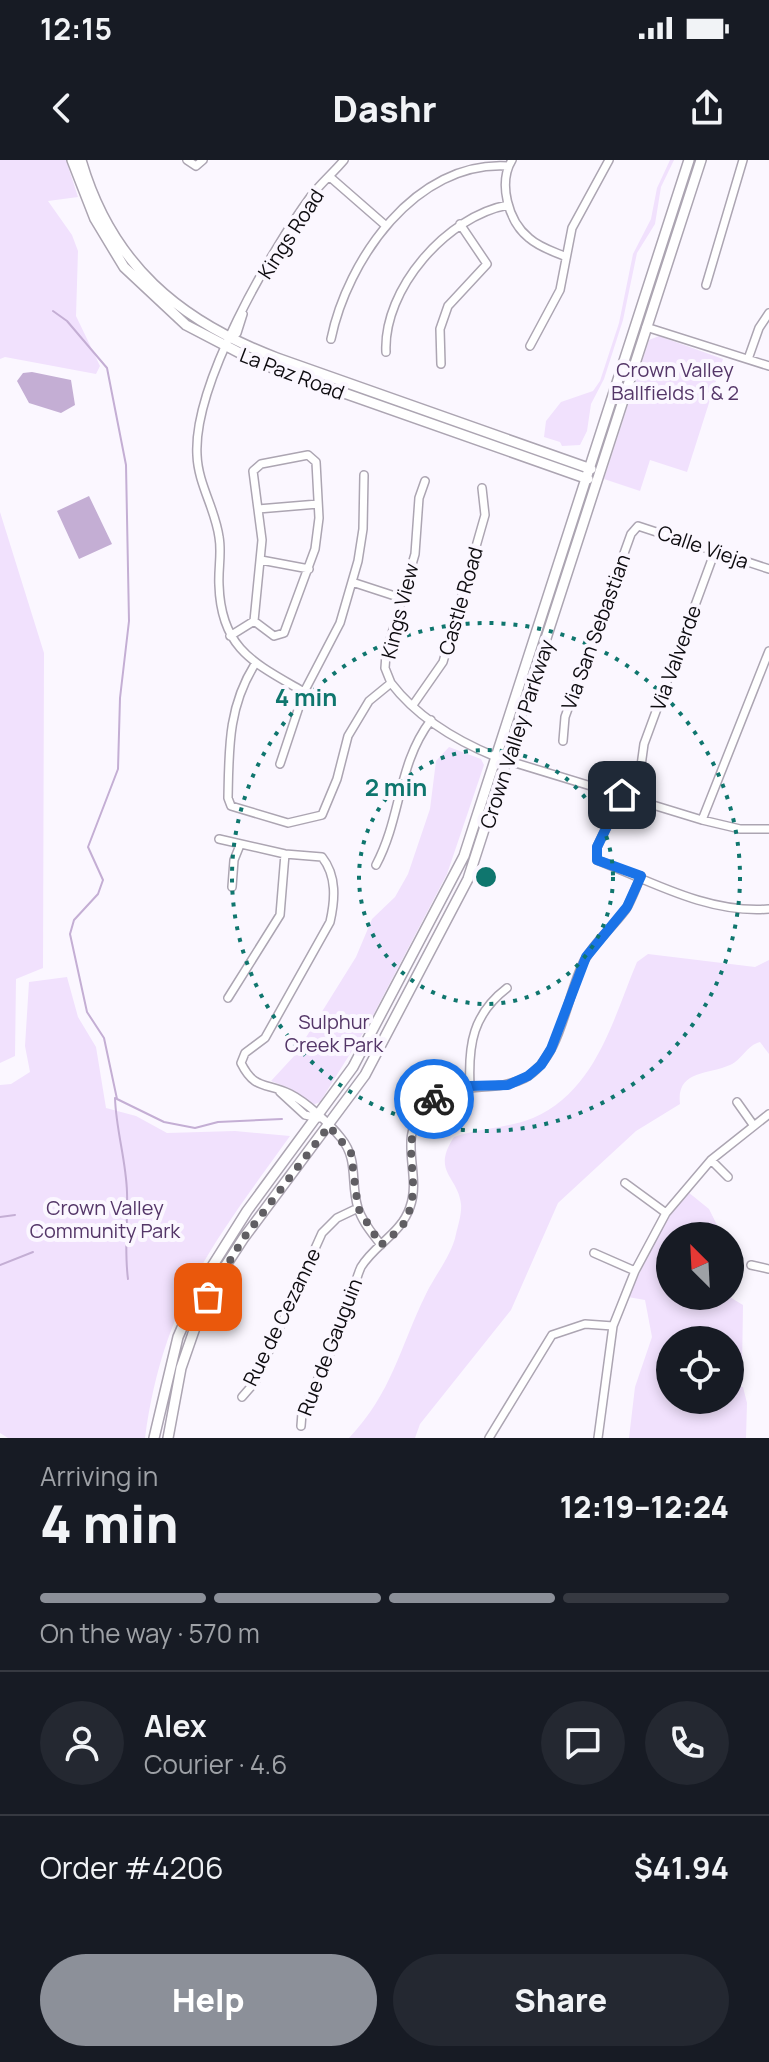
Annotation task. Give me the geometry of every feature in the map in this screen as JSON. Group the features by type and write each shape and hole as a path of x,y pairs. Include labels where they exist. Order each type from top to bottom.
{"main road":[{"name":"La Paz Road","path":"72,160 95,219 124,267 186,325 228,344 597,477"},
{"name":"La Paz Road","path":"81,160 99,208 135,265 179,308 228,344"},
{"name":"Crown Valley Parkway","path":"154,1438 178,1337 201,1284 247,1211 318,1118 365,1047 455,876 689,160"},
{"name":"Crown Valley Parkway","path":"168,1438 181,1368 208,1297 243,1239 329,1126 375,1057 463,890 509,761 597,477 701,160"},
{"path":"124,267 135,265"}],"street":[{"path":"187,160 196,166 203,160"},
{"name":"Kings Road","path":"304,692 255,664 230,636 221,614 220,537 199,475 196,453 199,426 231,330 313,193 344,160"},
{"path":"530,346 560,290 564,256 572,228 609,160"},
{"path":"706,285 743,160"},
{"path":"331,339 343,295 385,225 430,184 455,168 510,163 508,205 513,218 529,238 564,256"},
{"path":"330,177 385,225"},
{"path":"386,352 390,317 403,290 423,261 460,224 492,208 508,205"},
{"path":"441,364 440,329 448,306 487,264 460,224"},
{"path":"748,359 759,328 769,313"},
{"path":"636,323 769,366"},
{"path":"292,456 313,457 318,532 309,569 284,633 274,636 254,621 261,560 255,466 292,456"},
{"path":"280,764 304,692 340,623 352,582 362,546 364,475"},
{"name":"Kings View","path":"255,664 242,684 231,715 228,798 231,806 288,823 322,815 337,779 348,736 369,701 391,683 385,668 386,654 415,554 419,498 425,481"},
{"name":"Castle Road","path":"413,705 443,662 485,515 482,488"},
{"path":"258,509 318,504"},
{"name":"Calle Vieja","path":"638,526 769,569"},
{"name":"Via San Sebastian","path":"563,741 565,717 631,534 638,526"},
{"name":"Via Valverde","path":"641,766 644,744 715,551"},
{"path":"261,560 309,569"},
{"path":"352,582 401,598"},
{"path":"230,636 254,621"},
{"path":"702,820 769,651"},
{"path":"391,683 413,705 464,744 496,757 702,820 740,829 769,829"},
{"path":"376,865 392,827 410,752 431,720"},
{"path":"622,795 597,847 597,860 712,905 744,911 769,909"},
{"path":"219,839 285,854 322,857 331,876 334,892 330,922 265,1038 241,1057 248,1077 280,1092 305,1115 318,1118 329,1126 351,1153 358,1208 381,1245"},
{"path":"232,887 234,860 240,845"},
{"path":"228,998 280,915 285,854"},
{"name":"Rue de Gauguin","path":"301,1426 302,1413 349,1308 359,1272 402,1226 413,1198 410,1140 414,1123 436,1097 470,1086 508,1085 528,1076 541,1065 551,1049 586,957 627,907 641,876"},
{"path":"470,1086 471,1036 479,1017 507,988"},
{"path":"737,1102 754,1126"},
{"path":"598,1438 613,1326 635,1271 666,1213 711,1160 769,1114"},
{"path":"711,1160 728,1177"},
{"path":"625,1183 666,1213"},
{"name":"Rue de Cezanne","path":"242,1397 255,1382 322,1233 337,1218 358,1208"},
{"path":"594,1253 635,1271"},
{"path":"751,1265 769,1269"},
{"path":"489,1438 552,1335 585,1324 613,1326"}],"green space":[{"path":"0,160 66,160 78,197 48,201 72,235 78,251 76,316 100,366 96,374 5,357 0,359"},
{"path":"670,160 674,160 661,187 655,224 637,253 623,320 604,379 591,404 587,431 580,445 562,446 560,442 544,437 546,421 561,402 593,391 600,381 619,323 633,254 651,219 657,188"},
{"name":"Crown Valley Ballfields 1 & 2","path":"659,336 723,359 687,472 650,460 640,491 604,479 649,340"},
{"path":"0,512 44,653 43,968 16,979 15,1056 0,1063"},
{"name":"Sulphur Creek Park","path":"449,747 481,759 484,765 447,874 368,1025 320,1102 313,1105 289,1088 271,1081 295,1055 356,957 372,919 395,897 408,874 430,809 436,761"},
{"path":"648,954 755,967 769,960 769,1054 760,1042 730,1065 688,1079 680,1093 680,1104 636,1131 558,1203 511,1310 420,1424 415,1438 349,1438 376,1404 426,1294 454,1242 461,1204 445,1166 445,1158 454,1137 533,1118 555,1106 572,1090 600,1051 637,962"},
{"name":"Crown Valley Community Park","path":"67,977 78,1017 96,1047 106,1108 136,1116 167,1133 235,1131 290,1136 215,1243 196,1276 165,1349 153,1391 145,1438 8,1438 0,1433 0,1085 11,1084 30,1072 25,1046 29,982"},
{"path":"688,1192 709,1209 716,1222 665,1222"},
{"path":"656,1239 656,1310 743,1310 743,1326 656,1326 656,1414 744,1414 744,1391 747,1403 746,1438 629,1438 635,1387 652,1337 645,1300 628,1297"}],"shaded area":[{"path":"23,373 71,380 75,405 61,413 29,403 17,381"},
{"path":"89,496 112,544 79,559 57,511"}],"waterway":[{"path":"53,311 67,321 107,368 126,465 129,621 120,698 118,769 88,847 103,880 98,894 74,920 70,934 87,1012 104,1038 117,1099 164,1122 195,1128 218,1122 282,1119"},
{"path":"115,1098 126,1180 128,1279"},
{"path":"0,1217 15,1215"},
{"path":"0,1265 33,1252"}],"way so far":[{"path":"208,1297 243,1239 329,1126 351,1153 358,1208 381,1245 402,1226 410,1210 413,1198 410,1140 414,1123 434,1099"}],"route":[{"path":"434,1099 470,1086 508,1085 528,1076 541,1065 551,1049 586,957 627,907 641,876 597,860 597,847 622,795"}]}
